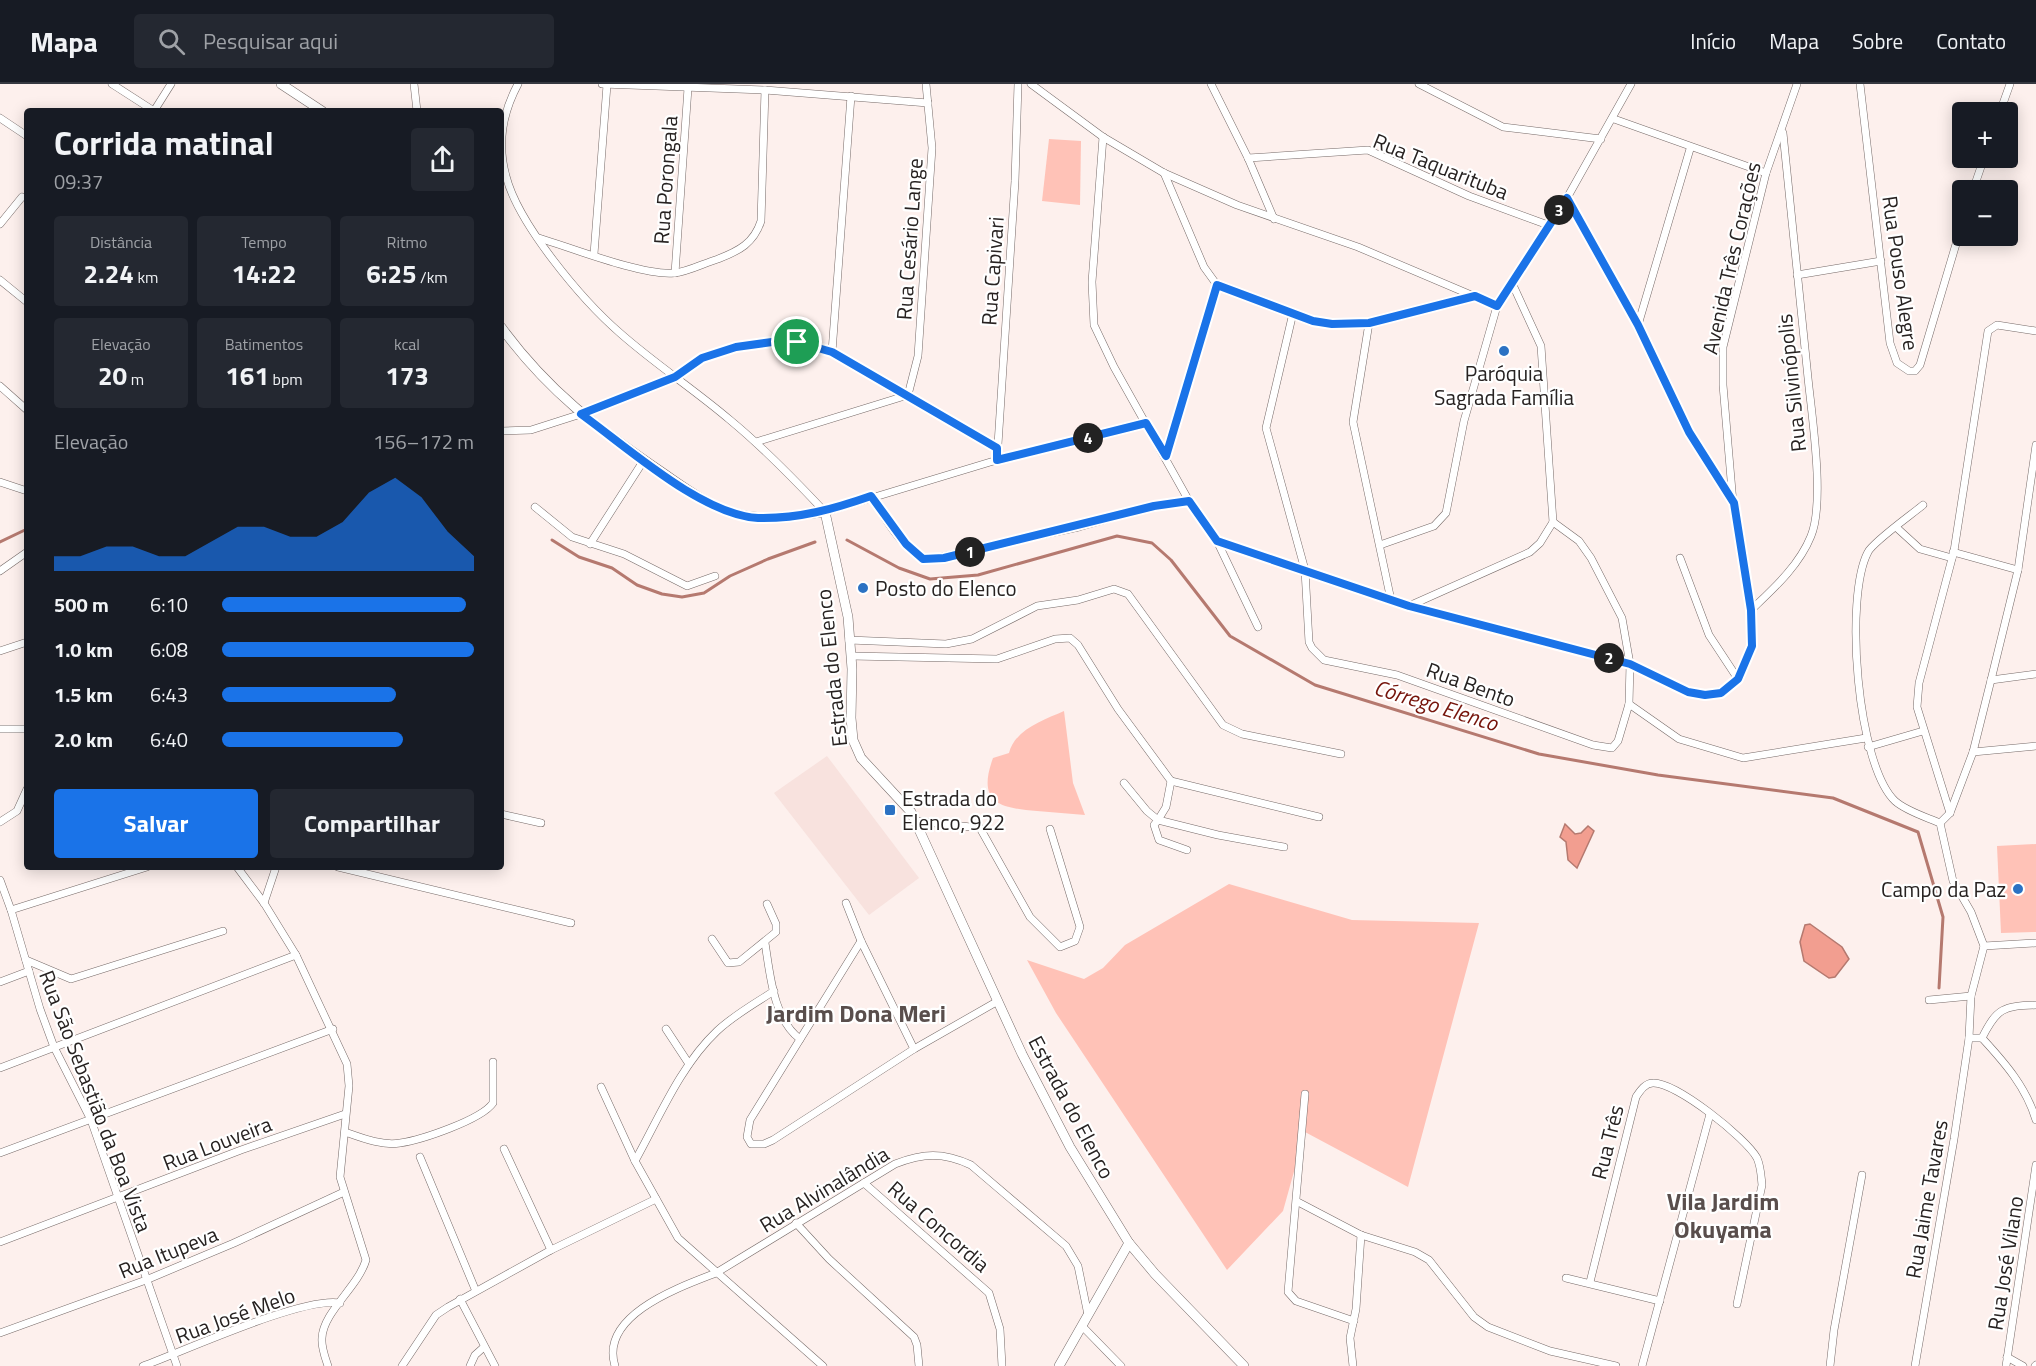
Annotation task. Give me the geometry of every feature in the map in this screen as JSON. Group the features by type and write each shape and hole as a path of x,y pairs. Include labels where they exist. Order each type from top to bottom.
{"street":[{"path":"112,84 149,108"},
{"path":"156,108 171,84"},
{"path":"281,84 317,108"},
{"path":"414,84 417,108"},
{"path":"504,122 508,104 518,84"},
{"path":"602,84 765,90 928,103"},
{"name":"Rua Cesário Lange","path":"908,395 918,356 931,160 926,84"},
{"name":"Rua Capivari","path":"997,460 1014,203 1018,84"},
{"path":"1031,84 1103,137 1164,173 1274,219 1358,247 1497,306"},
{"path":"1211,84 1248,158 1274,219"},
{"path":"1419,84 1503,127 1601,139"},
{"path":"1380,545 1434,526 1446,513 1464,421 1497,306 1567,198 1614,119 1631,84"},
{"name":"Avenida Três Corações","path":"1738,679 1752,646 1751,610 1734,503 1723,385 1723,347 1766,173 1797,84"},
{"name":"Rua Pouso Alegre","path":"1860,84 1893,354 1903,368 1915,371 1920,365 1955,246"},
{"path":"2004,102 2010,84"},
{"path":"594,254 607,85"},
{"name":"Rua Porongala","path":"675,273 688,88"},
{"path":"539,238 648,271 675,273 729,255 746,245 757,232 763,195 765,90"},
{"path":"832,352 852,96"},
{"path":"0,118 24,134"},
{"path":"1614,119 1690,149 1766,173"},
{"name":"Rua Silvinópolis","path":"1751,610 1782,580 1804,550 1814,525 1815,444 1782,130"},
{"path":"1103,137 1092,282 1094,325 1114,367 1166,456 1189,501 1217,541 1258,627"},
{"path":"1638,325 1690,149"},
{"name":"Rua Taquarituba","path":"1248,158 1368,150 1469,196 1548,225"},
{"path":"504,164 506,177 517,204 539,238 582,295 620,333 756,442 825,512"},
{"path":"1164,173 1204,267 1217,285 1293,313 1332,324 1369,323 1475,296"},
{"path":"0,224 22,197"},
{"path":"1567,198 1638,325 1689,432 1734,503"},
{"path":"1797,275 1881,261"},
{"path":"0,280 24,300"},
{"path":"1409,606 1530,552 1540,543 1553,522 1541,346 1512,283"},
{"path":"1166,456 1217,285"},
{"path":"1293,313 1266,428 1305,570"},
{"path":"1369,323 1353,422 1391,600"},
{"path":"1950,813 1917,707 1919,683 1952,555 1988,331 1997,325 2036,331"},
{"path":"504,331 538,375 581,414 697,496 739,514 757,518 825,512 871,496 997,460 1146,423"},
{"path":"504,431 531,430 581,414 675,377 692,362 736,347 772,342 797,342 832,352 997,448"},
{"path":"0,386 24,407"},
{"path":"756,442 908,395"},
{"path":"1940,824 1950,813 1972,752 1991,680 2018,570 2036,445"},
{"path":"590,544 644,460"},
{"path":"0,482 24,490"},
{"path":"871,496 906,544 923,559 932,559 1079,527 1154,506 1189,501"},
{"path":"1923,505 1897,528 1873,544 1869,550 1859,588 1856,642 1868,747 1885,787 1895,801 1940,824 1953,880 1971,912 1984,946 2036,943"},
{"path":"535,507 563,531 590,544 624,554 687,586 715,576"},
{"name":"Estrada do Elenco","path":"825,512 848,617 853,740 861,758 900,799 916,821 998,1001 1070,1147 1129,1243 1155,1274 1244,1366"},
{"name":"Rua Bento","path":"1305,570 1307,634 1312,648 1324,660 1397,675 1604,747 1617,745 1629,704 1630,664 1622,618 1591,558 1579,541 1553,522"},
{"path":"1897,528 1920,549 2018,570"},
{"path":"1217,541 1409,606 1630,664 1677,688 1705,695 1721,693 1738,679 1709,635 1680,558"},
{"path":"0,571 24,554"},
{"path":"849,640 946,644 972,639 1036,606 1078,600 1108,589 1118,589 1128,594 1224,725 1242,734 1341,754"},
{"path":"851,656 997,658 1055,639 1070,638 1078,645 1118,709 1172,781 1319,817"},
{"path":"0,651 24,643"},
{"path":"1991,680 2036,674"},
{"path":"1629,704 1679,739 1712,751 1743,758 1866,738"},
{"path":"0,729 24,729"},
{"path":"1868,747 1923,731"},
{"path":"1972,752 2036,746"},
{"path":"1172,781 1166,807 1154,825 1159,840 1187,850"},
{"path":"1124,783 1147,811 1158,820 1218,835 1284,847"},
{"path":"17,811 24,796"},
{"path":"0,822 24,809"},
{"path":"504,815 541,823"},
{"path":"916,821 980,828 1030,917 1060,947 1075,941 1080,927 1050,829"},
{"path":"12,910 138,870"},
{"path":"239,870 264,903 296,955 333,1029 349,1073 345,1132 340,1164 344,1192 366,1260 359,1277 340,1303 322,1336 328,1366"},
{"path":"264,903 275,870"},
{"path":"350,870 571,923"},
{"name":"Rua São Sebastião da Boa Vista","path":"0,880 2,894 12,910 54,1047 91,1120 177,1366"},
{"path":"846,903 861,941 914,1049"},
{"path":"712,939 725,960 731,964 739,962 773,936 776,928 767,904"},
{"path":"26,960 71,979 223,931"},
{"path":"861,941 750,1120 748,1142 754,1146 773,1140 914,1049 998,1001"},
{"path":"765,943 774,991 790,1030 800,1039"},
{"name":"Rua Jaime Tavares","path":"1916,1366 1969,1038 1971,996 1984,946"},
{"path":"0,1068 296,955"},
{"path":"0,982 29,971"},
{"path":"635,1161 689,1064 717,1031 738,1014 774,991"},
{"path":"1929,1000 1971,996"},
{"path":"1982,1038 1991,1020 2001,1010 2014,1006 2036,1005"},
{"path":"0,1153 333,1029"},
{"path":"666,1029 689,1064"},
{"path":"1969,1038 1982,1038"},
{"path":"1982,1038 2022,1086 2036,1120"},
{"path":"345,1132 383,1143 399,1144 461,1123 493,1103 493,1062"},
{"name":"Rua Três","path":"1590,1282 1635,1097 1640,1090 1653,1083 1664,1085 1677,1091 1710,1114"},
{"path":"601,1087 635,1161 678,1238 823,1366"},
{"path":"1305,1094 1298,1202 1288,1292 1296,1301 1353,1321"},
{"name":"Rua Louveira","path":"0,1242 241,1150 345,1114"},
{"path":"1642,1366 1710,1114 1747,1146 1761,1169 1762,1185 1737,1304"},
{"path":"504,1149 551,1250"},
{"name":"Rua Alvinalândia","path":"615,1366 614,1344 619,1329 629,1318 664,1296 716,1273 895,1164 916,1156 934,1153 953,1157 970,1165 1066,1246 1078,1266 1088,1315"},
{"path":"420,1157 475,1289"},
{"name":"Rua José Vilano","path":"2006,1366 2033,1218 2036,1166"},
{"path":"1830,1366 1834,1330 1862,1175"},
{"name":"Rua Concordia","path":"864,1183 989,1293 1000,1329 1002,1366"},
{"name":"Rua Itupeva","path":"0,1333 146,1280 234,1243 344,1192"},
{"path":"402,1366 436,1316 475,1289 656,1199"},
{"path":"1298,1202 1361,1235 1423,1256 1481,1323 1550,1351 1616,1366"},
{"path":"796,1223 829,1259 914,1337 919,1366"},
{"path":"1353,1366 1350,1338 1361,1235"},
{"path":"1059,1366 1129,1243"},
{"path":"1566,1278 1590,1282 1660,1301"},
{"path":"460,1299 495,1366"},
{"name":"Rua José Melo","path":"143,1366 272,1317 327,1301 340,1303"},
{"path":"1082,1326 1121,1366"},
{"path":"470,1366 475,1355 484,1347"},
{"path":"2007,1357 2023,1366"}],"shaded area":[{"path":"1049,139 1081,141 1080,205 1042,201"},
{"path":"1064,711 1073,783 1085,815 1023,810 1002,805 994,800 988,784 993,758 1009,753 1017,738 1031,726"},
{"path":"827,756 919,878 869,915 774,793"},
{"path":"1565,824 1575,834 1581,833 1588,826 1594,831 1577,868 1568,860 1566,842 1560,837"},
{"name":"Campo da Paz","path":"2036,844 2036,932 2001,933 1997,846"},
{"path":"1229,884 1352,920 1479,923 1408,1187 1305,1132 1283,1211 1227,1270 1056,1013 1027,960 1084,979 1103,968 1125,945"},
{"path":"1810,924 1842,947 1849,959 1835,977 1829,978 1804,961 1800,942 1805,925"}],"waterway":[{"path":"0,542 24,530"},
{"name":"Córrego Elenco","path":"847,540 899,568 930,579 978,575 1117,536 1152,543 1171,560 1230,636 1315,685 1539,754 1658,775 1833,798 1918,832 1943,917 1939,988"},
{"path":"552,540 579,557 612,568 637,585 662,594 682,597 704,593 730,576 815,542"}],"place":[{"name":"Paróquia Sagrada Família","path":"1504,351"},
{"name":"Posto do Elenco","path":"863,588"},
{"name":"Estrada do Elenco, 922","path":"890,810"},
{"name":"Campo da Paz","path":"2018,889"}],"district":[{"name":"Jardim Dona Meri","path":"856,1013"},
{"name":"Vila Jardim Okuyama","path":"1723,1215"}],"route":[{"path":"1567,198 1638,325 1689,432 1734,503 1751,610 1752,646 1749,656 1738,679 1721,693 1705,695 1688,692 1630,664 1409,606 1217,541 1189,501 1154,506 1079,527 944,558 923,559 906,544 871,496 825,512 792,516 757,518 726,511 697,496 581,414 675,377 692,362 702,358 736,347 772,342 797,342 832,352 908,395 997,448 997,460 1146,423 1166,456 1194,369 1217,285 1313,321 1332,324 1369,323 1475,296 1497,306 1567,198"}]}
